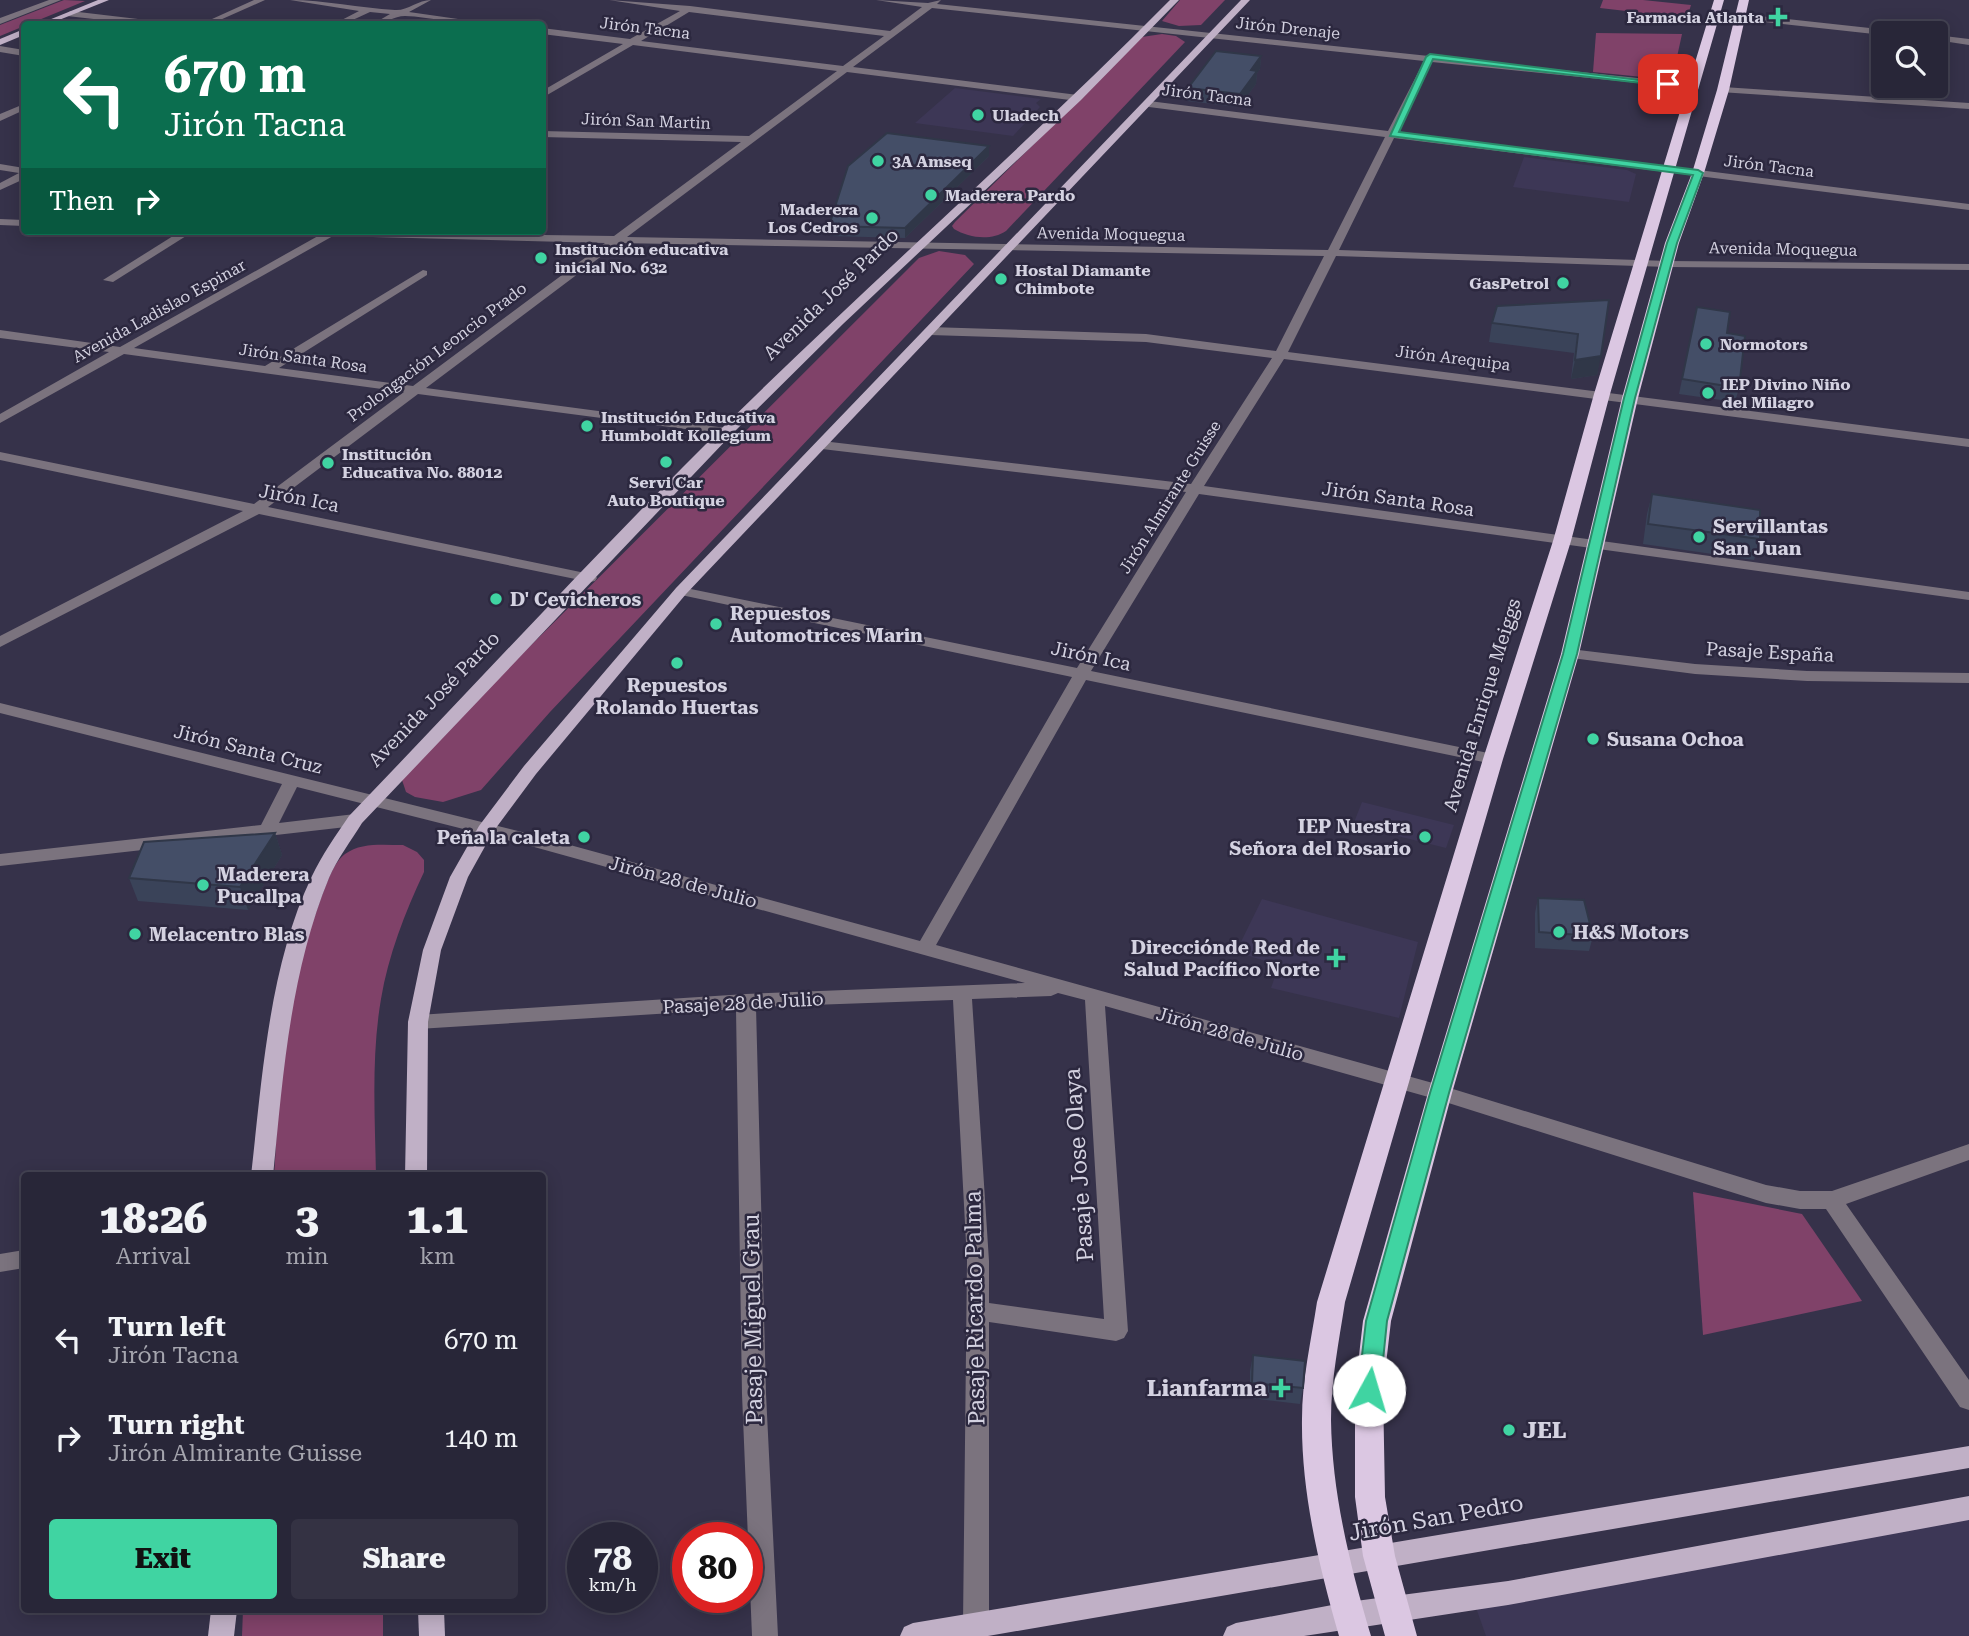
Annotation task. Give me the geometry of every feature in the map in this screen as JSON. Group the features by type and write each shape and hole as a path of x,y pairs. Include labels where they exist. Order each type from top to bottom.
{"highway":[{"name":"Avenida Enrique Meiggs","path":"1352,1626 1334,1564 1317,1434 1320,1375 1331,1302 1493,760 1562,541 1640,263 1720,0"},
{"path":"1397,1623 1378,1556 1370,1497 1367,1436 1377,1321 1440,1093 1570,654 1630,398 1686,202 1698,173 1723,90 1742,8"}],"main road":[{"path":"51,21 103,0"},
{"name":"Avenida José Pardo","path":"262,1172 276,1040 297,944 321,876 355,820 590,578 726,432 1078,98 1175,0"},
{"path":"416,1172 418,1022 432,950 459,877 485,830 530,770 681,592 1246,0"},
{"path":"0,42 21,33"},
{"name":"Jirón San Pedro","path":"913,1636 1969,1457"},
{"path":"1236,1636 1397,1623 1508,1593 1969,1508"},
{"path":"221,1636 224,1613"},
{"path":"431,1613 432,1636"}],"street":[{"path":"0,21 57,0"},
{"path":"212,21 261,0"},
{"path":"294,0 465,21"},
{"path":"344,21 389,0"},
{"path":"383,21 427,0"},
{"path":"613,0 892,34"},
{"path":"546,93 704,0"},
{"name":"Jirón Drenaje","path":"880,0 934,3 1147,29 1694,87"},
{"name":"Prolongación Leoncio Prado","path":"0,642 255,510 934,3"},
{"path":"1742,8 1871,30"},
{"path":"70,14 130,21"},
{"name":"Jirón Tacna","path":"546,32 1078,98"},
{"path":"1948,39 1969,42"},
{"path":"0,49 21,52"},
{"name":"Jirón Almirante Guisse","path":"925,948 1081,676 1195,489 1281,355 1430,57"},
{"path":"546,79 567,82"},
{"path":"1723,90 1969,106"},
{"name":"Jirón Tacna","path":"1149,104 1969,207"},
{"path":"0,107 21,109"},
{"path":"0,118 21,109"},
{"name":"Jirón San Martin","path":"546,134 750,139"},
{"path":"0,167 21,172"},
{"path":"0,187 21,175"},
{"path":"0,222 21,223"},
{"path":"109,280 182,235"},
{"name":"Avenida Ladislao Espinar","path":"0,419 118,350 327,235"},
{"name":"Avenida Moquegua","path":"438,235 1010,249 1334,253 1668,264 1969,267"},
{"path":"267,370 424,273"},
{"name":"Jirón Arequipa","path":"930,331 1146,338 1602,394 1969,443"},
{"name":"Jirón Santa Rosa","path":"0,334 726,432"},
{"name":"Jirón Santa Rosa","path":"822,446 1195,489 1969,596"},
{"name":"Jirón Ica","path":"0,456 590,578"},
{"name":"Jirón Ica","path":"681,592 1493,760"},
{"name":"Pasaje España","path":"1570,654 1695,669 1807,676 1969,678"},
{"name":"Jirón Santa Cruz","path":"0,708 485,830"},
{"path":"267,830 292,781"},
{"path":"0,860 355,820"},
{"name":"Jirón 28 de Julio","path":"485,830 925,948 1398,1081 1766,1194 1800,1200 1832,1200 1969,1153"},
{"name":"Pasaje 28 de Julio","path":"418,1022 746,1001 1069,988"},
{"name":"Pasaje Ricardo Palma","path":"962,992 979,1311 976,1624"},
{"name":"Pasaje Jose Olaya","path":"979,1311 1116,1331 1094,995"},
{"name":"Pasaje Miguel Grau","path":"746,1001 754,1394 765,1636"},
{"path":"1832,1200 1969,1400"},
{"path":"0,1263 21,1260"}],"shaded area":[{"path":"64,0 85,1 36,21 21,21 21,27 0,36 0,25"},
{"path":"1180,0 1225,0 1201,25 1179,26 1162,21"},
{"path":"1603,0 1643,0 1691,5 1687,18 1600,8"},
{"path":"1596,33 1682,34 1672,80 1593,72"},
{"path":"1162,34 1176,36 1185,42 1006,231 994,236 980,237 966,235 954,229 952,226 955,222 1142,37"},
{"name":"Uladech","path":"955,88 1041,99 1036,103 1040,107 1013,136 915,123"},
{"path":"1524,157 1627,170 1636,174 1629,202 1513,187"},
{"path":"939,251 965,255 974,264 550,712 481,790 443,802 415,797 406,792 401,777 409,767 919,258"},
{"name":"IEP Nuestra Señora del Rosario","path":"1362,802 1454,825 1446,848 1353,825"},
{"path":"373,845 403,845 417,852 424,860 424,872 398,934 381,999 375,1065 376,1172 274,1172 283,1044 305,947 336,863 351,850"},
{"name":"Direcciónde Red de Salud Pacífico Norte","path":"1262,899 1418,942 1399,1018 1271,988 1279,965 1236,952"},
{"path":"1693,1192 1802,1214 1862,1301 1703,1335"},
{"path":"1969,1516 1969,1636 1486,1636 1474,1602"},
{"path":"243,1613 383,1613 383,1636 242,1636"}],"building":[{"path":"1216,51 1261,56 1251,70 1257,71 1240,94 1188,88"},
{"path":"887,133 989,146 905,228 829,226 848,166"},
{"path":"1609,300 1601,356 1575,360 1578,334 1492,323 1497,306"},
{"path":"1697,307 1730,312 1727,333 1745,336 1739,388 1682,379"},
{"path":"1652,494 1760,510 1760,539 1648,524"},
{"path":"275,833 240,887 129,878 144,842"},
{"path":"1538,898 1584,900 1593,936 1539,932"},
{"path":"1253,1355 1305,1361 1303,1388 1252,1383"}],"place":[{"name":"Farmacia Atlanta","path":"1778,17"},
{"name":"Uladech","path":"978,115"},
{"name":"3A Amseq","path":"878,161"},
{"name":"Maderera Pardo","path":"931,195"},
{"name":"Maderera Los Cedros","path":"872,218"},
{"name":"Institución educativa inicial No. 632","path":"541,258"},
{"name":"Hostal Diamante Chimbote","path":"1001,279"},
{"name":"GasPetrol","path":"1563,283"},
{"name":"Normotors","path":"1706,344"},
{"name":"IEP Divino Niño del Milagro","path":"1708,393"},
{"name":"Institución Educativa Humboldt Kollegium","path":"587,426"},
{"name":"Servi Car Auto Boutique","path":"666,462"},
{"name":"Institución Educativa No. 88012","path":"328,463"},
{"name":"Servillantas San Juan","path":"1699,537"},
{"name":"D' Cevicheros","path":"496,599"},
{"name":"Repuestos Automotrices Marin","path":"716,624"},
{"name":"Repuestos Rolando Huertas","path":"677,663"},
{"name":"Susana Ochoa","path":"1593,739"},
{"name":"Peña la caleta","path":"584,837"},
{"name":"IEP Nuestra Señora del Rosario","path":"1425,837"},
{"name":"Maderera Pucallpa","path":"203,885"},
{"name":"H&S Motors","path":"1559,932"},
{"name":"Melacentro Blas","path":"135,934"},
{"name":"Direcciónde Red de Salud Pacífico Norte","path":"1336,958"},
{"name":"Lianfarma","path":"1281,1388"},
{"name":"JEL","path":"1509,1430"}],"route":[{"path":"1369,1390 1377,1321 1440,1093 1570,654 1630,398 1672,243 1698,173 1393,134 1430,57 1668,84"}]}
